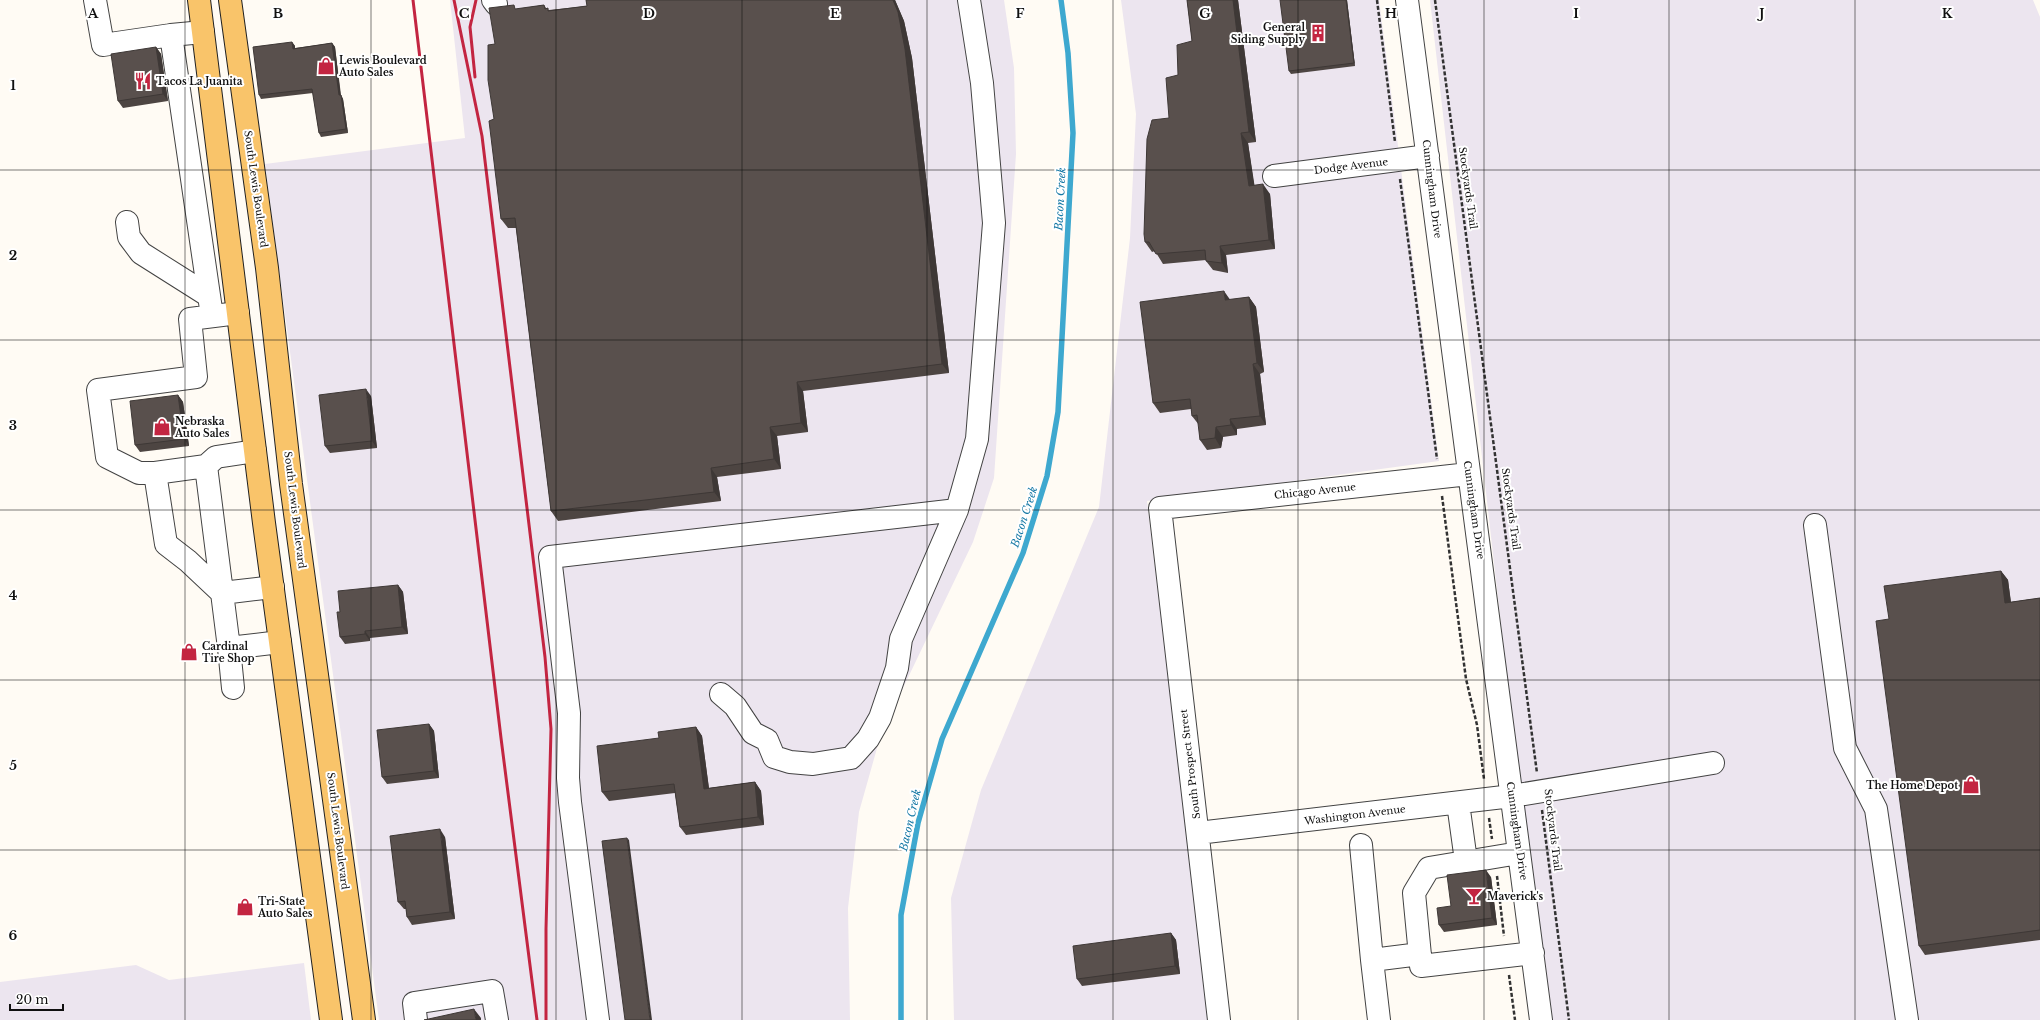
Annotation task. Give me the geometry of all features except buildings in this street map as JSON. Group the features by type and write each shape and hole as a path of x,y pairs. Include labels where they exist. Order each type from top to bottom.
{"main road":[{"path":"199,0 272,587 331,1020"},
{"name":"South Lewis Boulevard","path":"230,0 267,268 291,484 364,1020"}],"street":[{"path":"95,0 103,45 171,34 203,32"},
{"path":"720,694 735,706 753,732 767,740 774,757 790,762 813,764 851,758 868,739 880,718 897,668 900,639 957,510 977,439 994,223 982,83 969,0"},
{"name":"Cunningham Drive","path":"1407,0 1541,1020"},
{"path":"171,34 211,306"},
{"path":"181,100 211,98"},
{"name":"Dodge Avenue","path":"1274,176 1428,156"},
{"path":"127,222 129,237 141,253 211,306 238,313"},
{"path":"211,306 190,319 196,376 98,390 107,457 140,474 206,466 216,457 255,451"},
{"path":"206,466 233,688"},
{"path":"155,473 166,544 188,561 222,593"},
{"name":"Chicago Avenue","path":"1160,508 1469,474"},
{"name":"South Prospect Street","path":"1160,508 1219,1020"},
{"path":"598,1020 570,802 568,772 569,713 550,557 957,510"},
{"path":"1815,525 1845,748 1876,809 1907,1020"},
{"path":"222,593 272,587"},
{"path":"229,648 280,642"},
{"name":"Washington Avenue","path":"1198,833 1512,796 1713,763"},
{"path":"1458,802 1466,862"},
{"path":"1361,845 1378,1020"},
{"path":"1520,853 1428,868 1414,893 1420,954 1422,966 1533,953"},
{"path":"1372,960 1420,954"},
{"path":"416,1020 414,1003 492,991 497,1020"}],"path":[{"path":"1377,0 1466,678 1477,725 1515,1020"},
{"name":"Stockyards Trail","path":"1435,0 1569,1020"}],"shaded area":[{"path":"450,0 1004,0 1014,68 1016,154 994,478 973,542 881,734 859,812 848,908 850,1020 379,1020 265,164 465,138"},
{"path":"1121,0 1379,0 1439,461 1147,501 1210,1020 954,1020 951,898 981,790 1099,507 1130,238 1136,114"},
{"path":"1430,0 2033,0 2040,17 2040,1020 1546,1020"},
{"path":"304,963 311,1020 0,1020 0,982 136,965 169,980"}],"waterway":[{"name":"Bacon Creek","path":"901,1020 901,915 918,823 942,739 1023,553 1047,476 1058,412 1073,133 1068,53 1061,0"}],"railway":[{"path":"413,0 501,738 537,1020"},
{"path":"454,0 482,136 545,657 551,729 546,929 546,1020"},
{"path":"475,77 470,27 476,0"}],"place":[{"name":"General Siding Supply","path":"1318,33"},
{"name":"Lewis Boulevard Auto Sales","path":"326,66"},
{"name":"Tacos La Juanita","path":"143,81"},
{"name":"Nebraska Auto Sales","path":"162,427"},
{"name":"Cardinal Tire Shop","path":"189,652"},
{"name":"The Home Depot","path":"1971,785"},
{"name":"Maverick's","path":"1474,896"},
{"name":"Tri-State Auto Sales","path":"245,907"}]}
